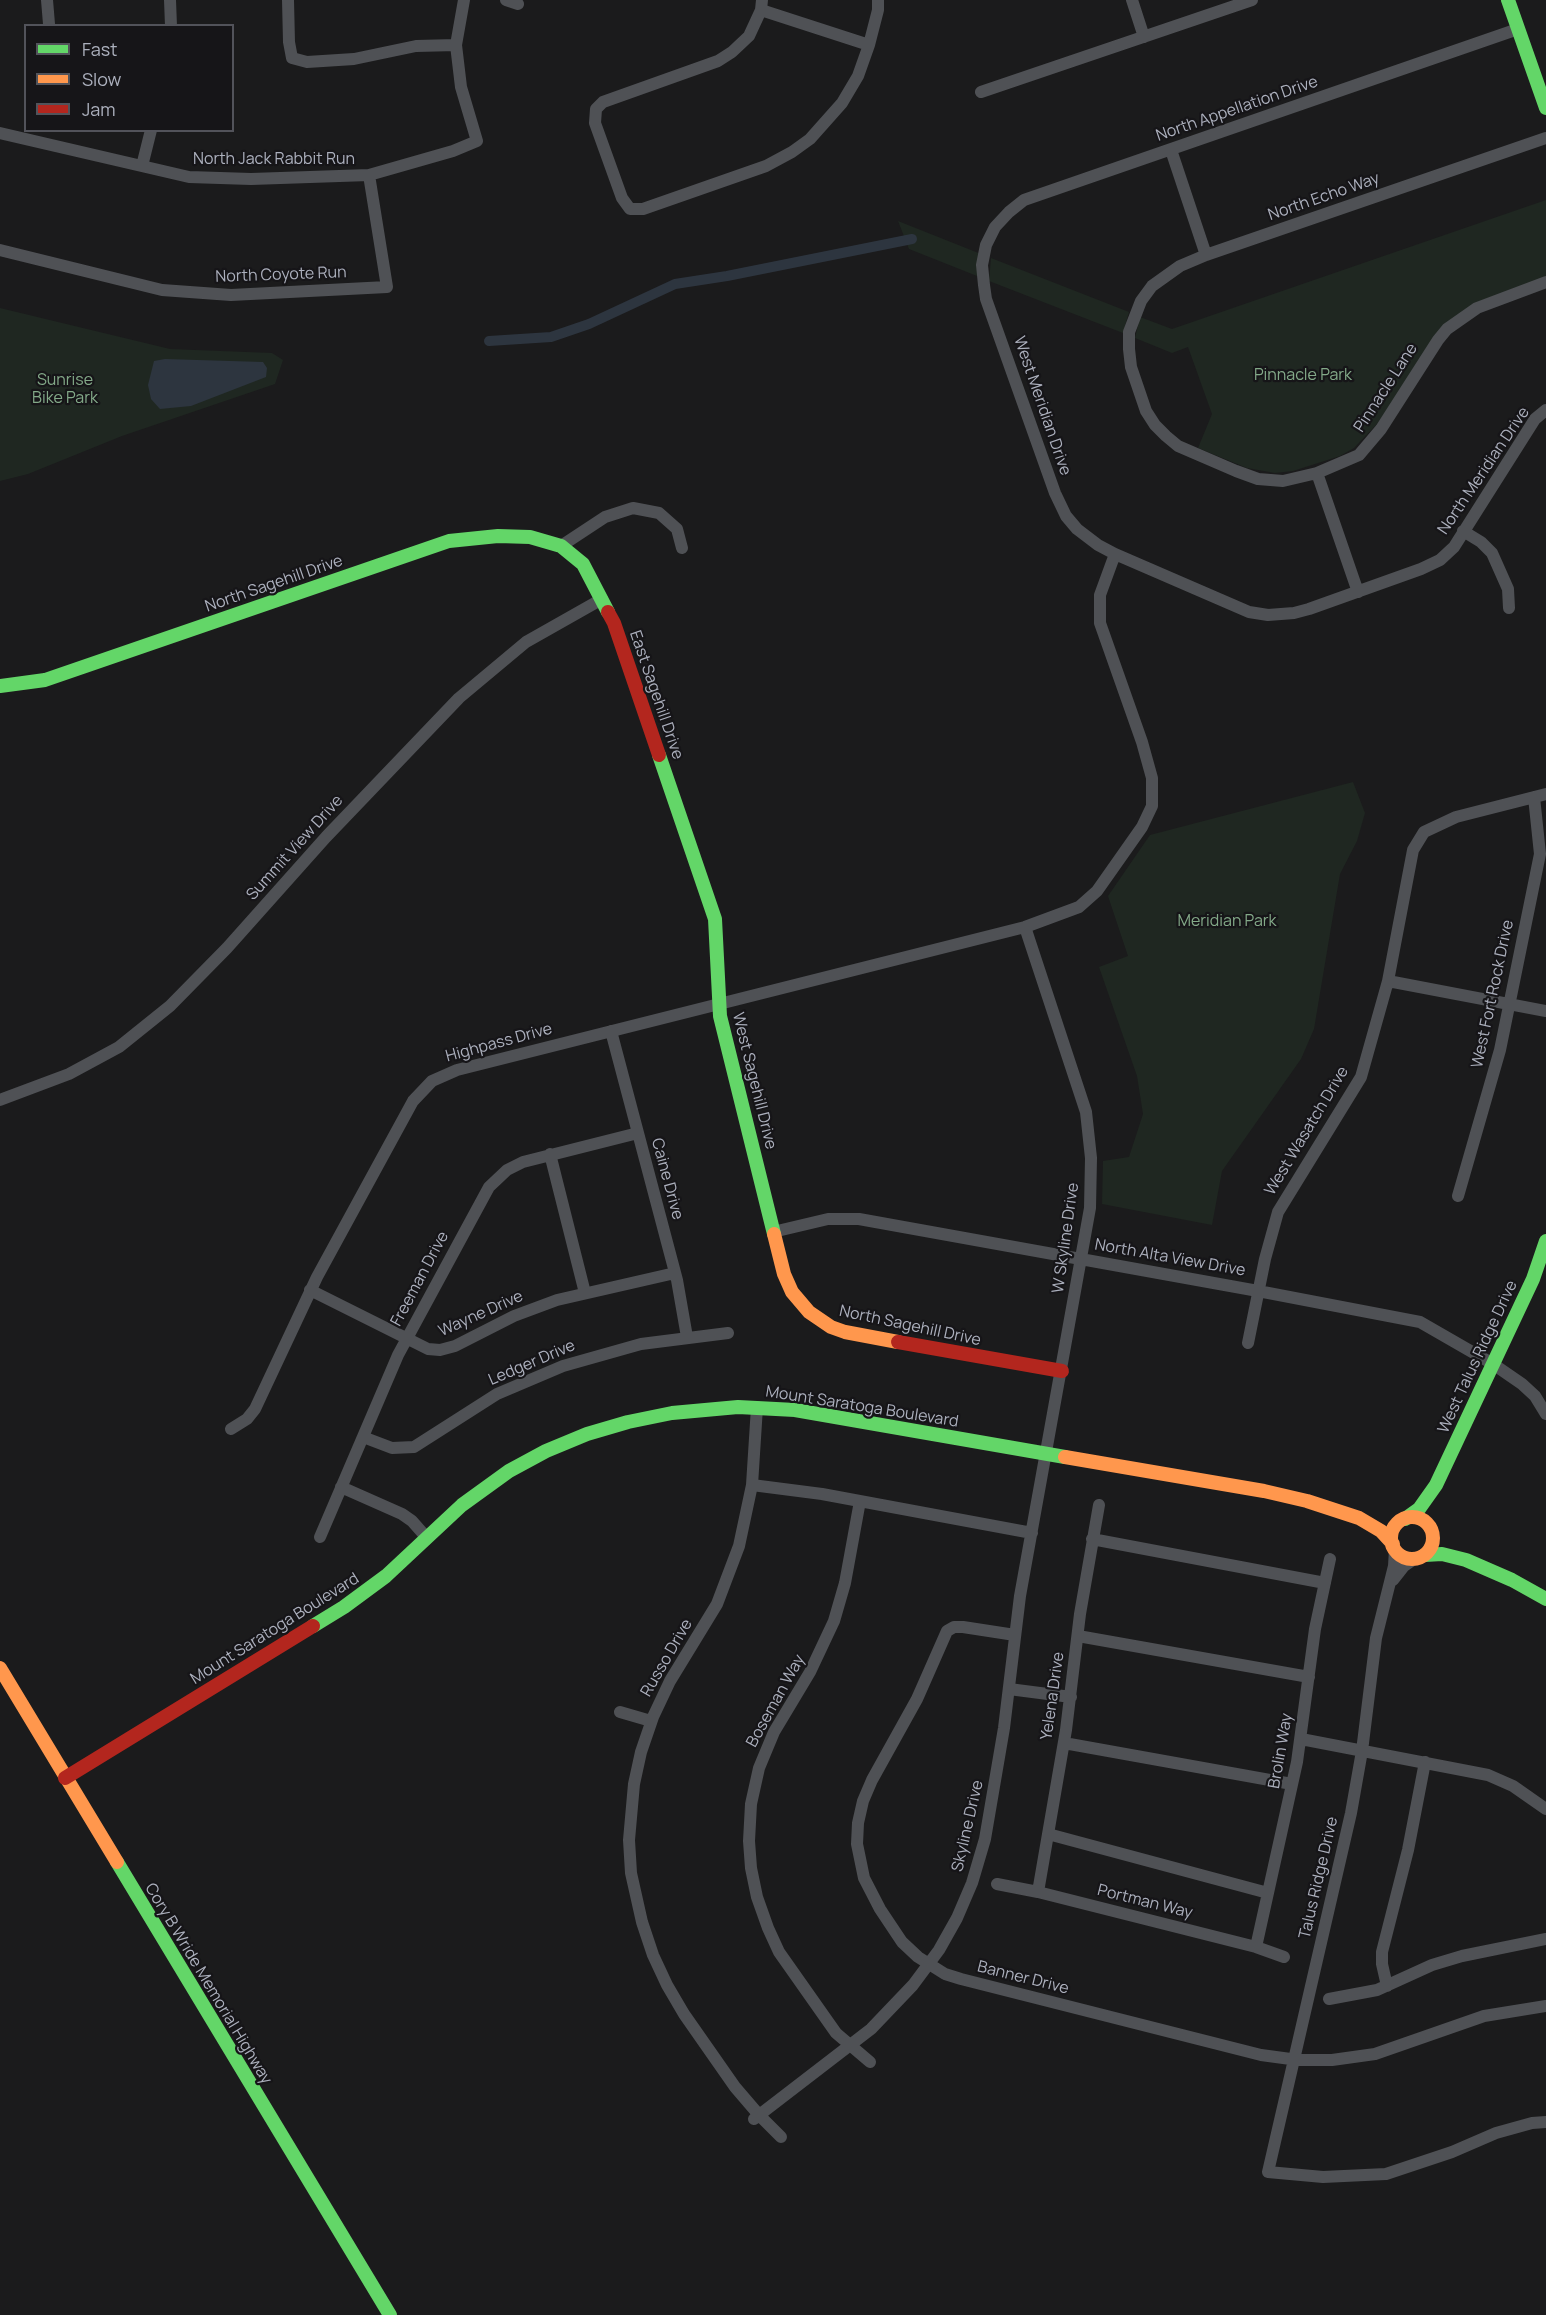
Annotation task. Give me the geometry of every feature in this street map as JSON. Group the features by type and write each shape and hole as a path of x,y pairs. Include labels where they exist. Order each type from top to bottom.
{"main road":[{"path":"1508,0 1546,108"},
{"name":"North Sagehill Drive","path":"0,686 45,680 449,541 498,536 530,537 561,546"},
{"name":"East Sagehill Drive","path":"561,546 583,564 614,623 698,867"},
{"name":"West Sagehill Drive","path":"698,867 715,920 718,950 718,1004 722,1025 773,1232"},
{"name":"North Sagehill Drive","path":"773,1232 784,1274 792,1292 809,1312 831,1327 915,1346 1062,1371"},
{"name":"West Talus Ridge Drive","path":"1431,1530 1429,1512 1437,1485 1533,1279 1546,1241"},
{"name":"Mount Saratoga Boulevard","path":"65,1778 344,1607 373,1587 462,1505 527,1461 576,1438 607,1427 661,1414 719,1407 795,1410 1286,1496 1359,1518 1387,1523 1403,1520"},
{"name":"West Talus Ridge Drive","path":"1403,1520 1419,1509 1437,1485"},
{"name":"Mount Saratoga Boulevard","path":"1359,1518 1381,1531 1394,1547"},
{"path":"1466,1560 1442,1554 1420,1557 1401,1556 1394,1547 1392,1534 1403,1520 1421,1519 1441,1544 1466,1560 1512,1580 1546,1599"},
{"path":"1420,1557 1431,1548 1431,1530"},
{"name":"Cory B Wride Memorial Highway","path":"0,1668 390,2315"}],"street":[{"path":"47,0 49,24"},
{"path":"170,0 171,24"},
{"path":"288,0 289,42 292,58 307,62 354,58 416,46 456,45 462,6"},
{"path":"869,45 761,5 749,36 732,52 717,61 603,102 596,109 595,123 622,198 630,209 644,208 766,166 810,139 842,104 858,76 869,45 878,10 878,0"},
{"path":"1132,0 1144,37"},
{"path":"981,92 1252,0"},
{"name":"North Appellation Drive","path":"986,245 995,227 1024,200 1518,29"},
{"name":"North Jack Rabbit Run","path":"0,133 189,177 251,179 369,175 453,151 477,141 461,87 456,45"},
{"path":"142,166 150,132"},
{"name":"North Echo Way","path":"1134,316 1152,286 1180,267 1206,255 1546,138"},
{"path":"1171,150 1206,255"},
{"name":"North Coyote Run","path":"0,250 162,290 231,295 387,287 369,175"},
{"name":"West Meridian Drive","path":"986,245 982,265 986,299 1054,493 1066,516 1077,529 1098,545 1115,554"},
{"name":"Pinnacle Lane","path":"1134,316 1129,332 1131,367 1146,411 1155,425 1178,446 1258,479 1283,481 1317,473 1359,455 1371,444 1447,329 1477,308 1546,282"},
{"name":"North Meridian Drive","path":"1115,554 1232,606 1268,615 1294,613 1358,592 1440,560 1454,547 1535,419 1546,410"},
{"path":"1317,473 1358,592"},
{"path":"561,546 605,517 633,508 659,513 677,529 682,548"},
{"path":"1463,531 1481,542 1492,553 1508,589 1509,608"},
{"name":"Highpass Drive","path":"231,1429 242,1423 255,1409 310,1290 413,1101 425,1087 448,1073 969,939 1025,927 1079,907 1097,891 1142,827 1152,806 1152,778 1142,742 1100,623 1102,584 1115,554"},
{"name":"Summit View Drive","path":"0,1100 69,1074 119,1047 164,1011 227,948 326,837 459,698 526,642 602,598"},
{"name":"West Wasatch Drive","path":"1248,1343 1258,1291 1278,1212 1361,1077 1388,981 1413,850 1424,832 1456,817 1540,795"},
{"name":"West Fort Rock Drive","path":"1458,1196 1500,1050 1540,854 1540,795"},
{"name":"W Skyline Drive","path":"1025,927 1086,1113 1091,1158 1090,1208 1046,1454"},
{"path":"1388,981 1509,1002 1546,1011"},
{"name":"Caine Drive","path":"611,1031 675,1272 687,1337"},
{"name":"Freeman Drive","path":"320,1537 406,1338 489,1187 515,1165 550,1154 638,1133"},
{"path":"550,1154 585,1293"},
{"name":"North Alta View Drive","path":"773,1232 828,1219 859,1220 1420,1322 1493,1364 1542,1397 1546,1414"},
{"name":"Wayne Drive","path":"310,1290 428,1348 445,1349 514,1316 585,1293 675,1272"},
{"name":"Ledger Drive","path":"363,1437 392,1448 414,1447 480,1404 546,1372 621,1348 728,1333"},
{"name":"Russo Drive","path":"757,1407 752,1485 740,1546 726,1585 707,1622 670,1681 651,1721 637,1768 630,1824 632,1873 642,1922 653,1955 675,2000 721,2068 756,2117 782,2137"},
{"name":"Skyline Drive","path":"756,2117 849,2046 890,2011 929,1964 957,1918 978,1864 990,1814 1010,1689 1015,1635 1046,1454"},
{"path":"752,1485 802,1491 1032,1533"},
{"path":"341,1487 402,1514 412,1521 427,1538"},
{"name":"Boseman Way","path":"860,1501 845,1583 834,1621 810,1672 774,1732 759,1768 751,1804 749,1841 753,1881 773,1940 786,1963 830,2026 849,2046 870,2062"},
{"name":"Yelena Drive","path":"1038,1892 1064,1743 1092,1539 1099,1505"},
{"path":"1092,1539 1325,1583"},
{"name":"Talus Ridge Drive","path":"1394,1547 1395,1562 1376,1638 1362,1751 1346,1833 1268,2172 1323,2177 1386,2174 1452,2152 1496,2133 1546,2121"},
{"name":"Talus Ridge Drive","path":"1388,1589 1399,1572 1420,1557"},
{"name":"Brolin Way","path":"1256,1947 1293,1784 1315,1629 1330,1559"},
{"name":"Banner Drive","path":"1015,1635 959,1626 950,1629 945,1634 917,1700 872,1780 860,1812 857,1833 858,1856 868,1889 902,1942 912,1953 945,1974 961,1979 1252,2052 1295,2060 1332,2061 1375,2054 1473,2020 1508,2011 1546,2006"},
{"path":"1078,1636 1309,1677"},
{"path":"1010,1689 1071,1697"},
{"path":"620,1712 651,1721"},
{"path":"1301,1739 1475,1772 1501,1780 1525,1792 1546,1809"},
{"path":"1064,1743 1293,1784"},
{"path":"1387,1986 1382,1952 1408,1850 1425,1762"},
{"path":"1048,1834 1268,1893"},
{"name":"Portman Way","path":"997,1884 1038,1892 1256,1947 1284,1957"},
{"path":"1329,1999 1367,1993 1432,1965 1462,1956 1546,1939"}],"green space":[{"name":"Pinnacle Park","path":"1546,200 1546,278 1464,310 1376,425 1354,448 1340,456 1293,471 1275,473 1247,468 1198,448 1212,414 1188,347 1172,353 1135,338 1140,317 1172,329"},
{"path":"898,221 981,254 977,276 909,249"},
{"path":"991,258 1129,312 1123,333 989,281"},
{"name":"Sunrise Bike Park","path":"0,308 170,349 272,353 283,360 275,384 122,436 28,474 0,481"},
{"name":"Meridian Park","path":"1353,782 1365,813 1357,841 1340,874 1314,1029 1301,1059 1222,1171 1212,1225 1102,1204 1103,1161 1129,1157 1143,1114 1137,1076 1099,967 1128,956 1108,896 1150,835"}],"shaded area":[{"path":"165,359 263,362 267,368 266,377 191,406 160,409 151,399 148,385 154,361"}],"waterway":[{"path":"489,341 551,337 589,324 675,284 727,276 912,239"}],"traffic: fast":[{"path":"1508,0 1546,108"},
{"path":"0,686 45,680 449,541 498,536 530,537 561,546 583,564 608,612"},
{"path":"659,755 715,919 720,1016 774,1234"},
{"path":"1405,1519 1419,1509 1436,1485 1533,1279 1546,1241"},
{"path":"313,1626 344,1607 386,1576 462,1505 509,1471 546,1451 587,1434 628,1422 672,1413 738,1407 795,1410 1065,1457"},
{"path":"1425,1555 1442,1554 1466,1560 1512,1580 1546,1599"},
{"path":"117,1862 390,2315"}],"traffic: slow":[{"path":"774,1234 784,1274 792,1292 809,1312 831,1327 845,1332 898,1342"},
{"path":"1065,1457 1264,1491 1307,1501 1359,1518 1381,1531 1393,1544"},
{"path":"1412,1517 1427,1523 1433,1538 1427,1553 1412,1559 1397,1553 1391,1538 1397,1523 1412,1517"},
{"path":"0,1668 117,1862"}],"traffic: jam":[{"path":"608,612 614,623 659,755"},
{"path":"898,1342 1062,1371"},
{"path":"65,1778 313,1626"}]}
